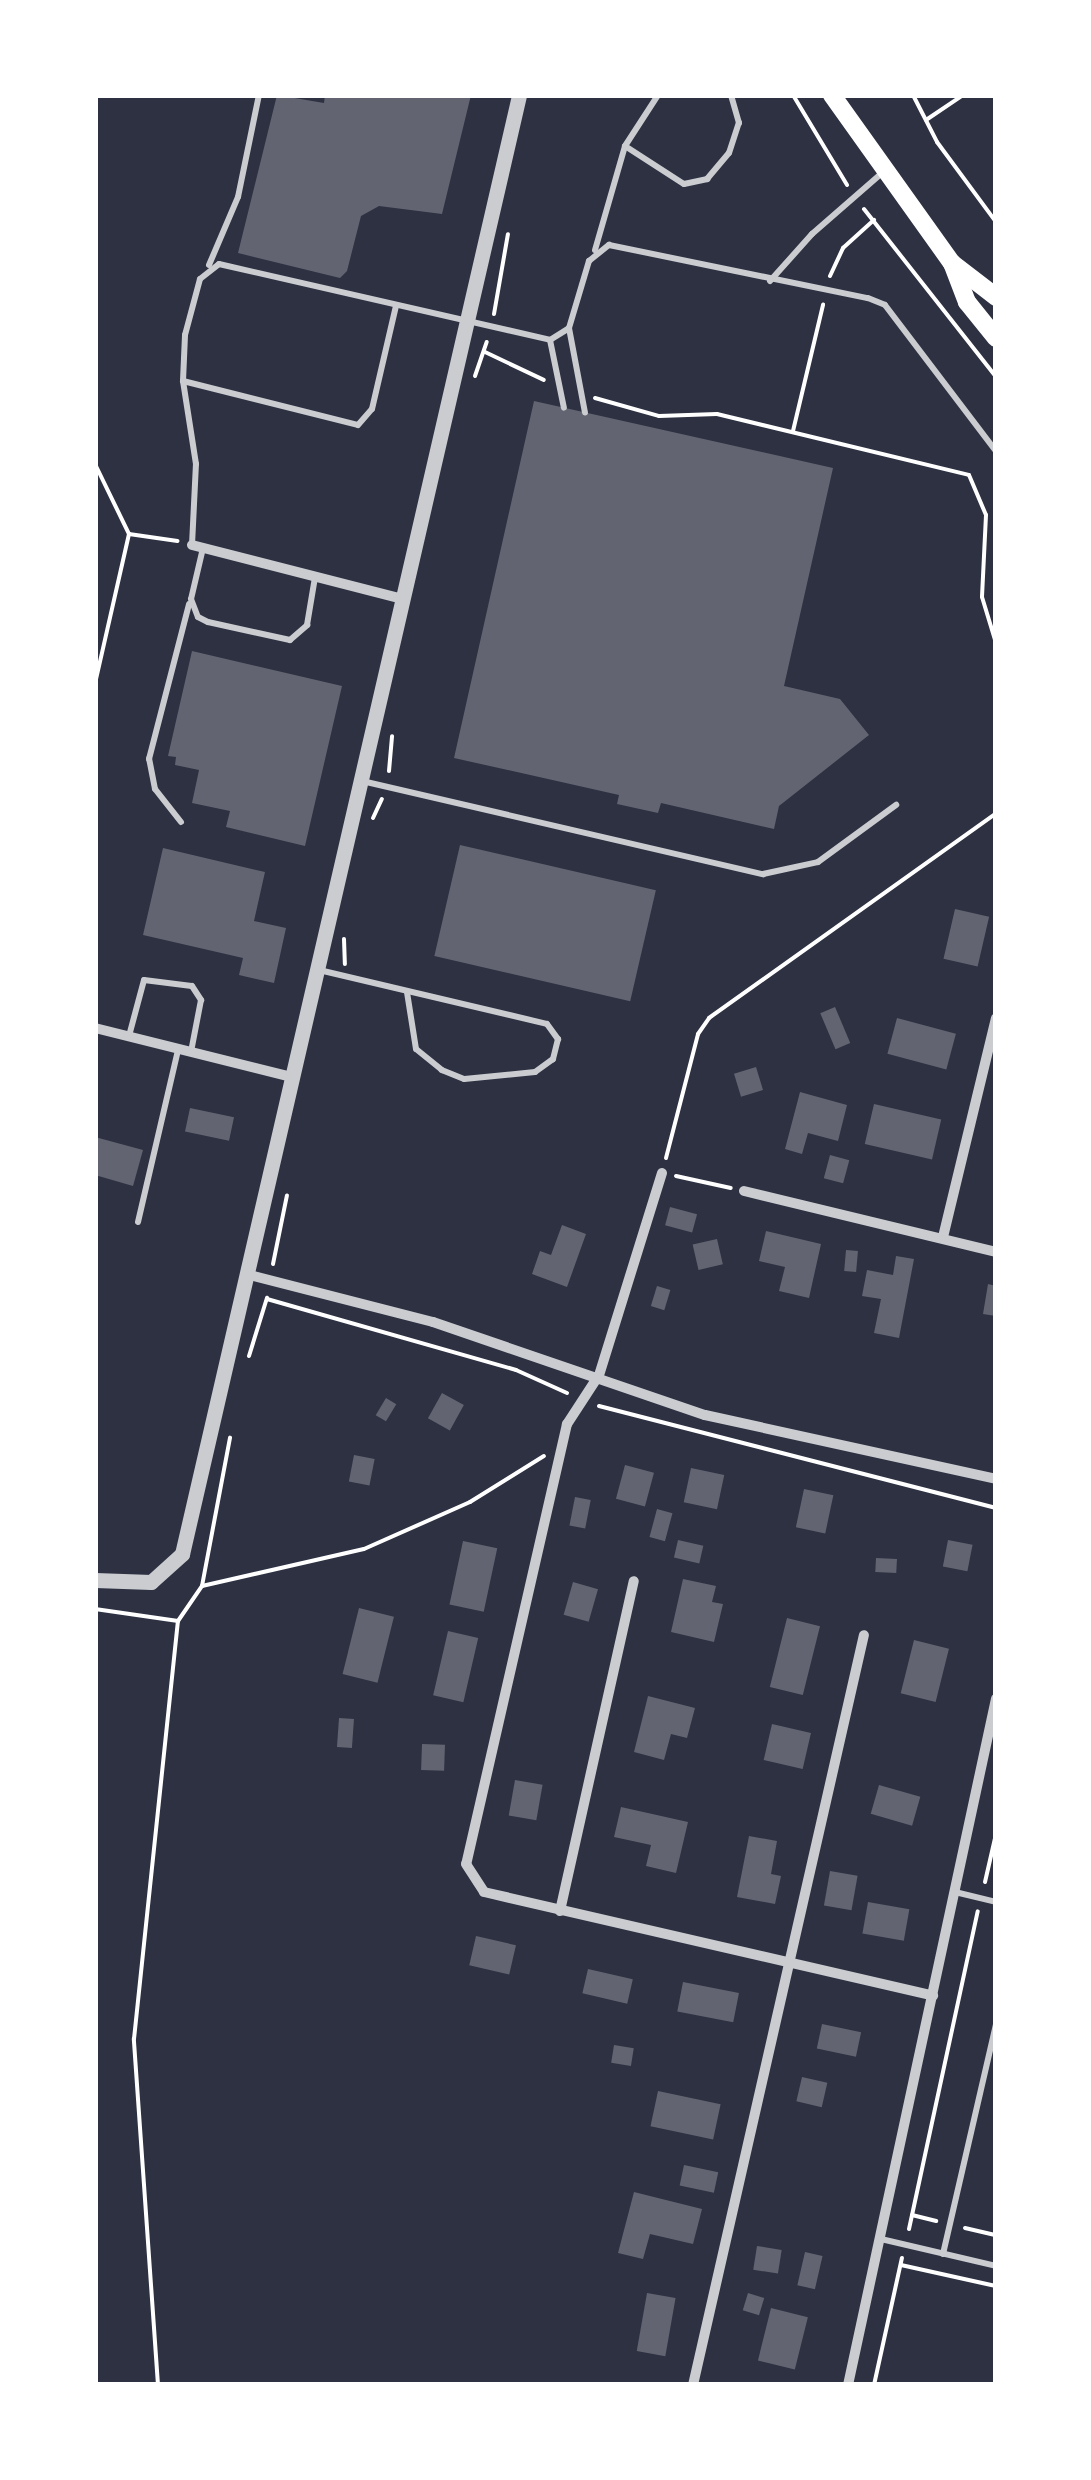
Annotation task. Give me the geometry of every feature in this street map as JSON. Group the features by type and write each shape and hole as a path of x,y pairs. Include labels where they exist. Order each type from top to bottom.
{"main road":[{"path":"832,95 952,263 968,302 996,338"},
{"path":"952,263 996,297"}],"street":[{"path":"95,1580 151,1582 182,1554 356,779 470,324 519,95"},
{"path":"198,546 402,599"},
{"path":"944,1237 996,1018"},
{"path":"95,1028 288,1076"},
{"path":"662,1173 599,1375 586,1402 567,1424 466,1864 484,1892 933,1996"},
{"path":"744,1192 996,1252"},
{"path":"246,1274 599,1375 705,1415 996,1479"},
{"path":"560,1911 634,1581"},
{"path":"693,2385 864,1634"},
{"path":"848,2385 996,1699"}],"lane":[{"path":"181,822 155,789 148,759 191,599 198,546 196,464 183,381 185,336 238,197 260,95"},
{"path":"585,413 569,328 626,146 658,95"},
{"path":"626,146 684,184 708,178 729,153 739,124 731,95"},
{"path":"770,282 884,171"},
{"path":"594,252 609,245 884,305 996,451"},
{"path":"208,268 232,265 550,340 569,328"},
{"path":"183,381 358,425 372,409 396,306"},
{"path":"550,340 564,408"},
{"path":"191,599 198,617 208,622 290,640 307,625 315,576"},
{"path":"356,779 763,874 818,862 896,805"},
{"path":"313,969 547,1024 558,1039 553,1059 535,1072 482,1077 442,1070 416,1049 407,992"},
{"path":"129,1036 144,980 192,986 201,1000 191,1052"},
{"path":"138,1222 178,1048"},
{"path":"955,1892 996,1902"},
{"path":"943,2254 996,2025"},
{"path":"882,2240 996,2266"}],"path":[{"path":"793,95 854,198 996,376"},
{"path":"914,95 926,120 996,222"},
{"path":"926,120 963,95"},
{"path":"793,432 834,259 874,220"},
{"path":"470,392 492,328 509,230"},
{"path":"484,352 561,389"},
{"path":"584,395 659,416 717,414 969,475 984,504 982,597 996,644"},
{"path":"95,464 129,534 95,684"},
{"path":"129,534 155,533 198,546"},
{"path":"372,822 387,786 392,733"},
{"path":"744,1192 662,1173 698,1034 710,1018 996,813"},
{"path":"342,976 344,937"},
{"path":"246,1364 270,1279 288,1189"},
{"path":"158,2385 134,2039 178,1622 202,1586 231,1437"},
{"path":"202,1586 364,1550 560,1450"},
{"path":"95,1609 178,1622"},
{"path":"874,2385 996,1834"},
{"path":"901,2265 996,2286"}],"building":[{"path":"277,95 324,103 325,95 471,95 442,214 379,206 361,216 347,271 340,278 238,253"},
{"path":"534,401 833,468 784,686 840,699 869,735 779,806 774,829 661,803 658,813 617,804 619,795 454,758"},
{"path":"192,651 342,686 305,846 226,827 230,811 192,803 199,770 175,765 176,757 168,756"},
{"path":"460,845 656,890 630,1001 434,956"},
{"path":"163,848 265,872 254,921 286,928 274,983 239,975 243,958 143,935"},
{"path":"955,909 989,917 978,967 944,959"},
{"path":"835,1007 850,1043 836,1049 820,1013"},
{"path":"897,1018 956,1034 946,1070 887,1054"},
{"path":"756,1067 763,1090 741,1097 734,1074"},
{"path":"800,1092 847,1105 838,1141 808,1133 802,1154 785,1149"},
{"path":"874,1104 941,1120 932,1159 865,1144"},
{"path":"190,1108 234,1117 229,1141 185,1131"},
{"path":"95,1137 143,1150 133,1186 95,1175"},
{"path":"830,1155 849,1160 843,1183 824,1178"},
{"path":"670,1207 697,1214 692,1233 665,1225"},
{"path":"562,1225 586,1234 567,1287 532,1274 540,1251 551,1255"},
{"path":"766,1231 821,1244 809,1298 779,1291 785,1267 759,1261"},
{"path":"717,1239 723,1264 698,1270 693,1245"},
{"path":"846,1250 858,1251 856,1272 844,1271"},
{"path":"896,1256 914,1259 899,1338 874,1333 881,1299 862,1296 867,1270 893,1275"},
{"path":"988,1284 996,1286 996,1316 983,1314"},
{"path":"657,1286 670,1290 664,1310 651,1306"},
{"path":"442,1393 464,1405 450,1430 428,1418"},
{"path":"386,1398 396,1404 386,1421 376,1415"},
{"path":"354,1455 375,1459 369,1486 349,1482"},
{"path":"625,1465 654,1473 645,1507 616,1499"},
{"path":"691,1468 724,1475 717,1509 684,1502"},
{"path":"804,1489 833,1495 825,1533 796,1527"},
{"path":"575,1497 591,1500 585,1529 569,1525"},
{"path":"657,1509 672,1513 665,1541 649,1537"},
{"path":"678,1540 703,1546 699,1563 674,1558"},
{"path":"948,1540 973,1545 967,1571 943,1567"},
{"path":"463,1541 497,1548 484,1612 449,1605"},
{"path":"876,1558 897,1559 896,1573 875,1572"},
{"path":"683,1579 716,1586 712,1602 723,1604 714,1642 671,1632"},
{"path":"573,1582 598,1589 589,1622 564,1615"},
{"path":"359,1608 394,1617 377,1683 343,1674"},
{"path":"787,1618 820,1626 803,1695 770,1687"},
{"path":"448,1631 478,1638 463,1702 433,1695"},
{"path":"914,1640 949,1649 936,1702 901,1693"},
{"path":"648,1696 695,1708 687,1738 671,1734 664,1760 634,1752"},
{"path":"339,1718 354,1719 352,1748 337,1747"},
{"path":"772,1724 811,1733 803,1769 764,1760"},
{"path":"422,1744 445,1745 444,1771 421,1770"},
{"path":"515,1780 543,1785 536,1820 509,1815"},
{"path":"879,1785 920,1797 912,1826 871,1814"},
{"path":"621,1807 688,1822 676,1873 646,1866 651,1845 614,1837"},
{"path":"749,1836 777,1841 771,1874 781,1876 775,1904 737,1897"},
{"path":"830,1871 858,1876 851,1910 824,1905"},
{"path":"868,1902 909,1909 904,1941 862,1934"},
{"path":"476,1936 516,1945 509,1974 469,1965"},
{"path":"588,1969 633,1979 627,2004 582,1993"},
{"path":"683,1982 739,1993 733,2022 677,2011"},
{"path":"822,2024 861,2032 856,2057 817,2048"},
{"path":"614,2045 634,2048 631,2066 611,2063"},
{"path":"802,2077 827,2083 822,2107 796,2101"},
{"path":"658,2091 721,2104 713,2140 651,2126"},
{"path":"684,2165 718,2172 714,2193 680,2186"},
{"path":"634,2192 702,2209 693,2244 650,2234 643,2259 618,2253"},
{"path":"757,2246 782,2250 778,2274 753,2270"},
{"path":"805,2252 823,2256 815,2289 797,2285"},
{"path":"647,2293 676,2298 665,2356 637,2351"},
{"path":"748,2293 764,2298 759,2315 743,2310"},
{"path":"771,2308 808,2317 795,2370 758,2360"}]}
